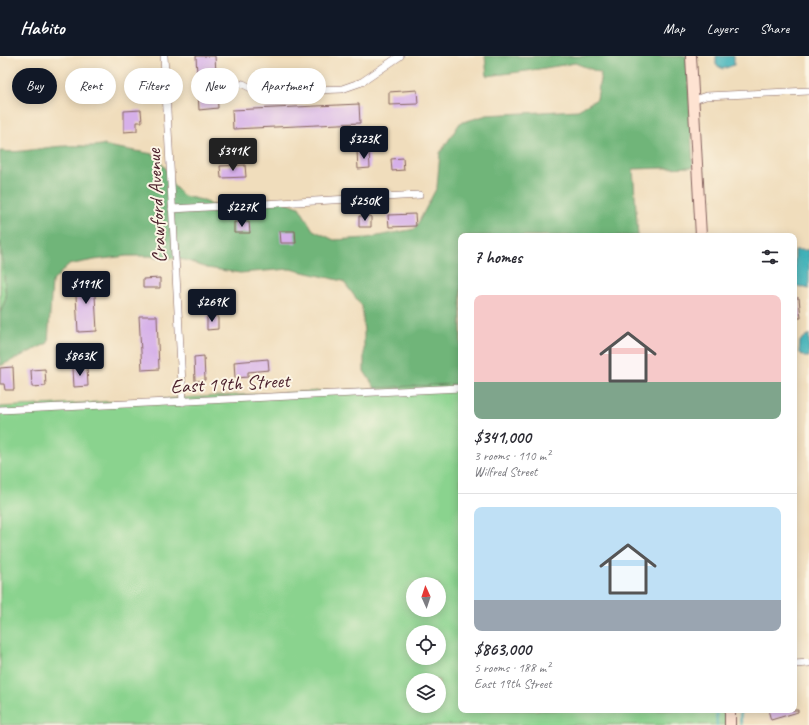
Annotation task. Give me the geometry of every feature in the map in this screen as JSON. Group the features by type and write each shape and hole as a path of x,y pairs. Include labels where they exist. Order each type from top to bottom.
{"street":[{"name":"Crawford Avenue","path":"164,56 183,402"},
{"path":"243,84 259,92 342,89 362,82 400,56"},
{"path":"691,56 701,233"},
{"path":"694,100 706,96 809,91"},
{"path":"172,209 419,195"},
{"name":"East 19th Street","path":"0,410 458,388"},
{"path":"797,664 809,663"},
{"path":"730,713 730,725"}],"green space":[{"path":"485,56 687,56 693,167 633,169 638,233 458,233 458,384 375,388 364,371 362,306 343,281 290,269 240,273 207,268 185,260 150,256 126,256 68,265 52,282 48,343 0,366 0,313 6,298 0,237 0,151 9,152 59,146 91,146 105,144 106,146 153,154 168,171 173,185 184,196 202,200 214,206 279,199 299,207 313,230 334,240 367,238 415,229 437,187 440,153 460,123 487,115 578,110 597,99 601,73 575,63 487,76"},
{"path":"0,237 6,298 0,313"},
{"path":"458,384 458,713 726,713 726,725 0,725 0,407"}],"water":[{"path":"716,56 734,56 734,65 723,69 716,65"},
{"path":"797,250 809,250 809,289 797,286"},
{"path":"809,334 809,357 804,357 799,352 800,341"}],"building":[{"path":"196,56 215,56 216,68 197,68"},
{"path":"417,90 418,104 389,105 389,92"},
{"path":"199,104 218,104 218,108 199,110"},
{"path":"359,104 360,123 233,129 232,110"},
{"path":"141,110 142,122 137,122 137,131 124,132 124,111"},
{"path":"369,150 370,168 358,169 357,151"},
{"path":"403,158 404,170 392,171 391,159"},
{"path":"245,165 246,177 221,178 220,166"},
{"path":"415,214 416,226 389,227 388,215"},
{"path":"359,216 371,216 371,227 359,227"},
{"path":"234,222 249,222 250,233 234,233"},
{"path":"280,231 295,231 296,243 281,243"},
{"path":"75,278 94,278 97,331 78,332"},
{"path":"160,278 160,288 143,288 143,279"},
{"path":"797,298 799,298 801,318 797,318"},
{"path":"139,316 157,316 159,369 142,370"},
{"path":"207,316 218,316 218,329 207,330"},
{"path":"204,356 205,380 195,381 194,357"},
{"path":"268,359 269,370 248,372 248,377 235,378 234,362"},
{"path":"13,367 14,390 5,390 4,384 0,384 0,368"},
{"path":"87,367 88,386 74,387 73,368"},
{"path":"45,369 46,386 32,387 31,370"},
{"path":"769,713 795,713 771,720"}],"waterway":[{"path":"716,713 717,725"},
{"path":"740,713 741,725"}]}
